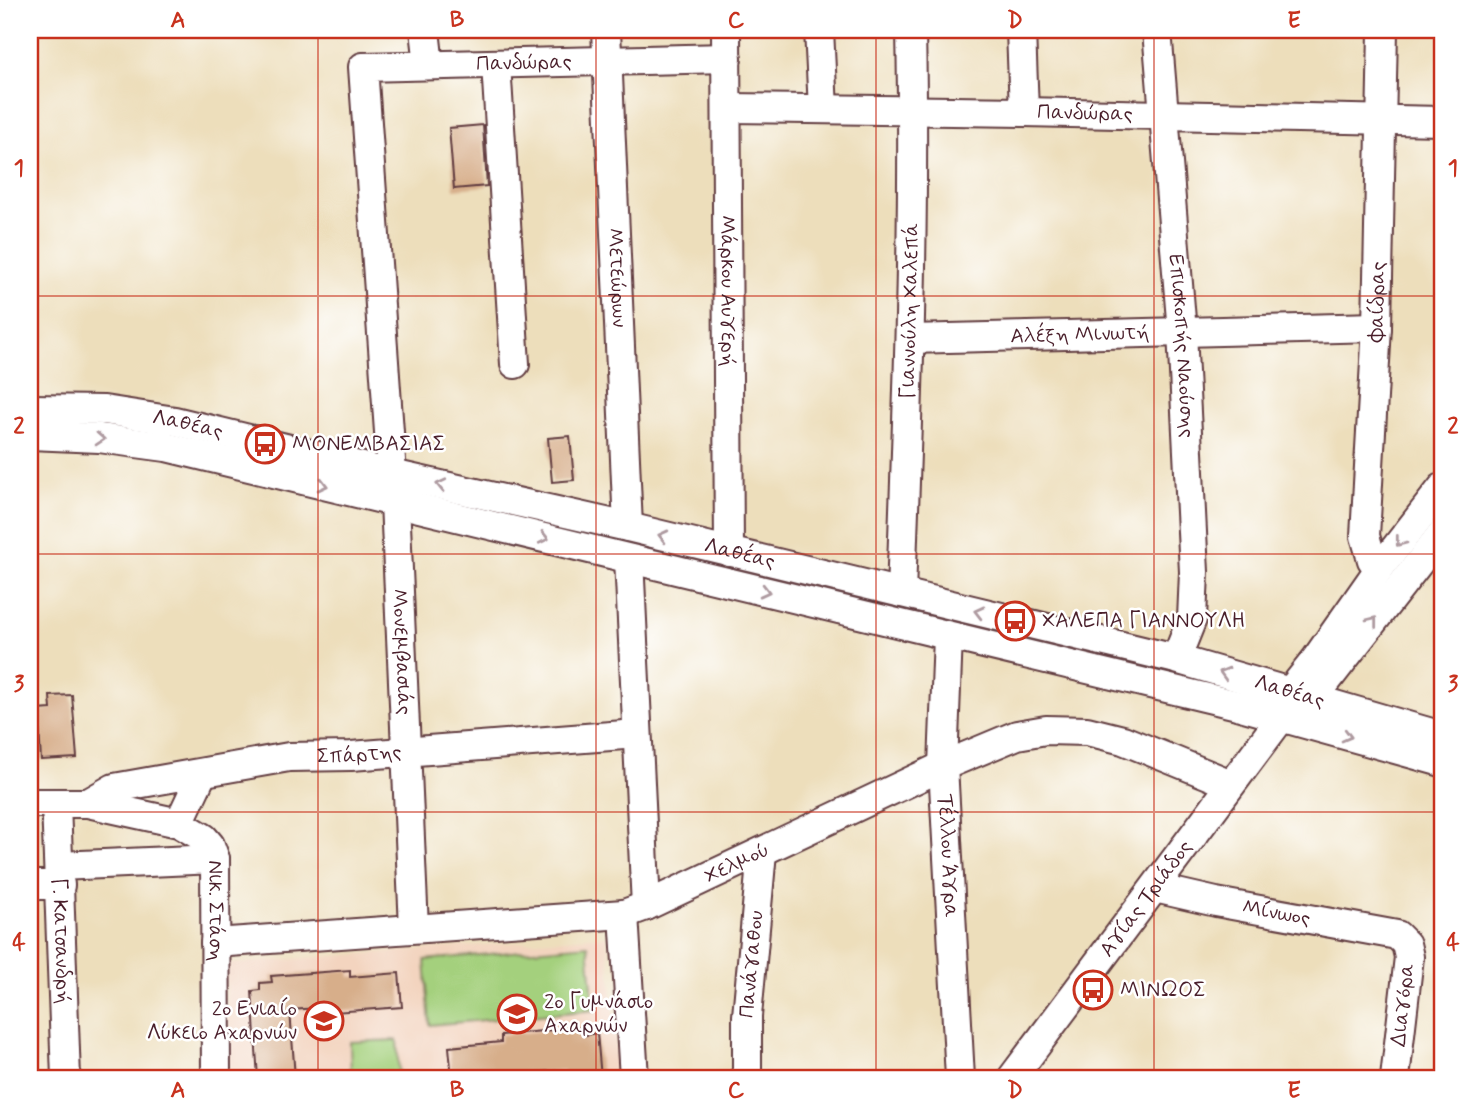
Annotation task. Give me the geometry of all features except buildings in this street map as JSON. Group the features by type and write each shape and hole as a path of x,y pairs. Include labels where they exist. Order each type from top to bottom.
{"street":[{"path":"425,30 429,65"},
{"name":"Μετεώρων","path":"606,30 628,527"},
{"name":"Μάρκου Αυγερή","path":"726,30 729,552"},
{"path":"819,30 823,109"},
{"name":"Γιαννούλη Χαλεπά","path":"901,593 910,339 913,110 911,30"},
{"path":"1021,30 1024,112"},
{"name":"Επισκοπής Ναούσης","path":"1157,30 1182,332 1194,572 1192,619 1176,659"},
{"name":"Φαίδρας","path":"1379,569 1372,560 1365,536 1377,327 1383,30"},
{"name":"Πανδώρας","path":"392,474 363,67 727,58"},
{"path":"496,64 515,364"},
{"name":"Πανδώρας","path":"728,108 1442,121"},
{"name":"Αλέξη Μινωτή","path":"910,339 1377,327"},
{"name":"Λαθέας","path":"31,417 103,410 138,414 628,527 1176,659 1442,762"},
{"name":"Λαθέας","path":"31,417 99,438 155,445 1237,705 1294,703 1442,736"},
{"name":"Αγίας Τριάδος","path":"1294,703 1316,659 1379,569 1442,488"},
{"name":"Μονεμβασιάς","path":"395,502 404,751 414,928"},
{"name":"Αγίας Τριάδος","path":"1012,1078 1294,703 1442,534"},
{"path":"629,559 637,734 634,1078"},
{"name":"Τέλλου Άγρα","path":"948,636 943,766 960,1078"},
{"name":"Χελμού","path":"215,943 635,910 943,766 1017,735 1046,730 1087,731 1123,740 1231,785"},
{"name":"Σπάρτης","path":"88,803 114,789 289,757 351,756 637,734"},
{"path":"179,823 202,774"},
{"path":"43,803 88,803 179,823 204,838 215,859"},
{"name":"Γ. Κατσανδρή","path":"43,803 59,876 66,1078"},
{"name":"Πανάγαθου","path":"747,1078 747,1016 762,852"},
{"name":"Νικ. Στάση","path":"30,885 59,876 215,859 216,1078"},
{"name":"Μίνωος","path":"1155,888 1216,902 1397,935"},
{"name":"Διαγόρα","path":"1395,1078 1409,957 1406,944 1397,935"}],"shaded area":[{"path":"607,936 619,1078 228,1078 226,964"}],"green space":[{"path":"588,945 594,1010 430,1025 425,960"},
{"path":"397,1040 399,1078 351,1078 350,1042"}],"place":[{"name":"ΜΟΝΕΜΒΑΣΙΑΣ","path":"265,444"},
{"name":"ΧΑΛΕΠΑ ΓΙΑΝΝΟΥΛΗ","path":"1015,621"},
{"name":"ΜΙΝΩΟΣ","path":"1093,990"},
{"name":"2ο Γυμνάσιο Αχαρνών","path":"517,1014"},
{"name":"2ο Ενιαίο Λύκειο Αχαρνών","path":"324,1021"}]}
